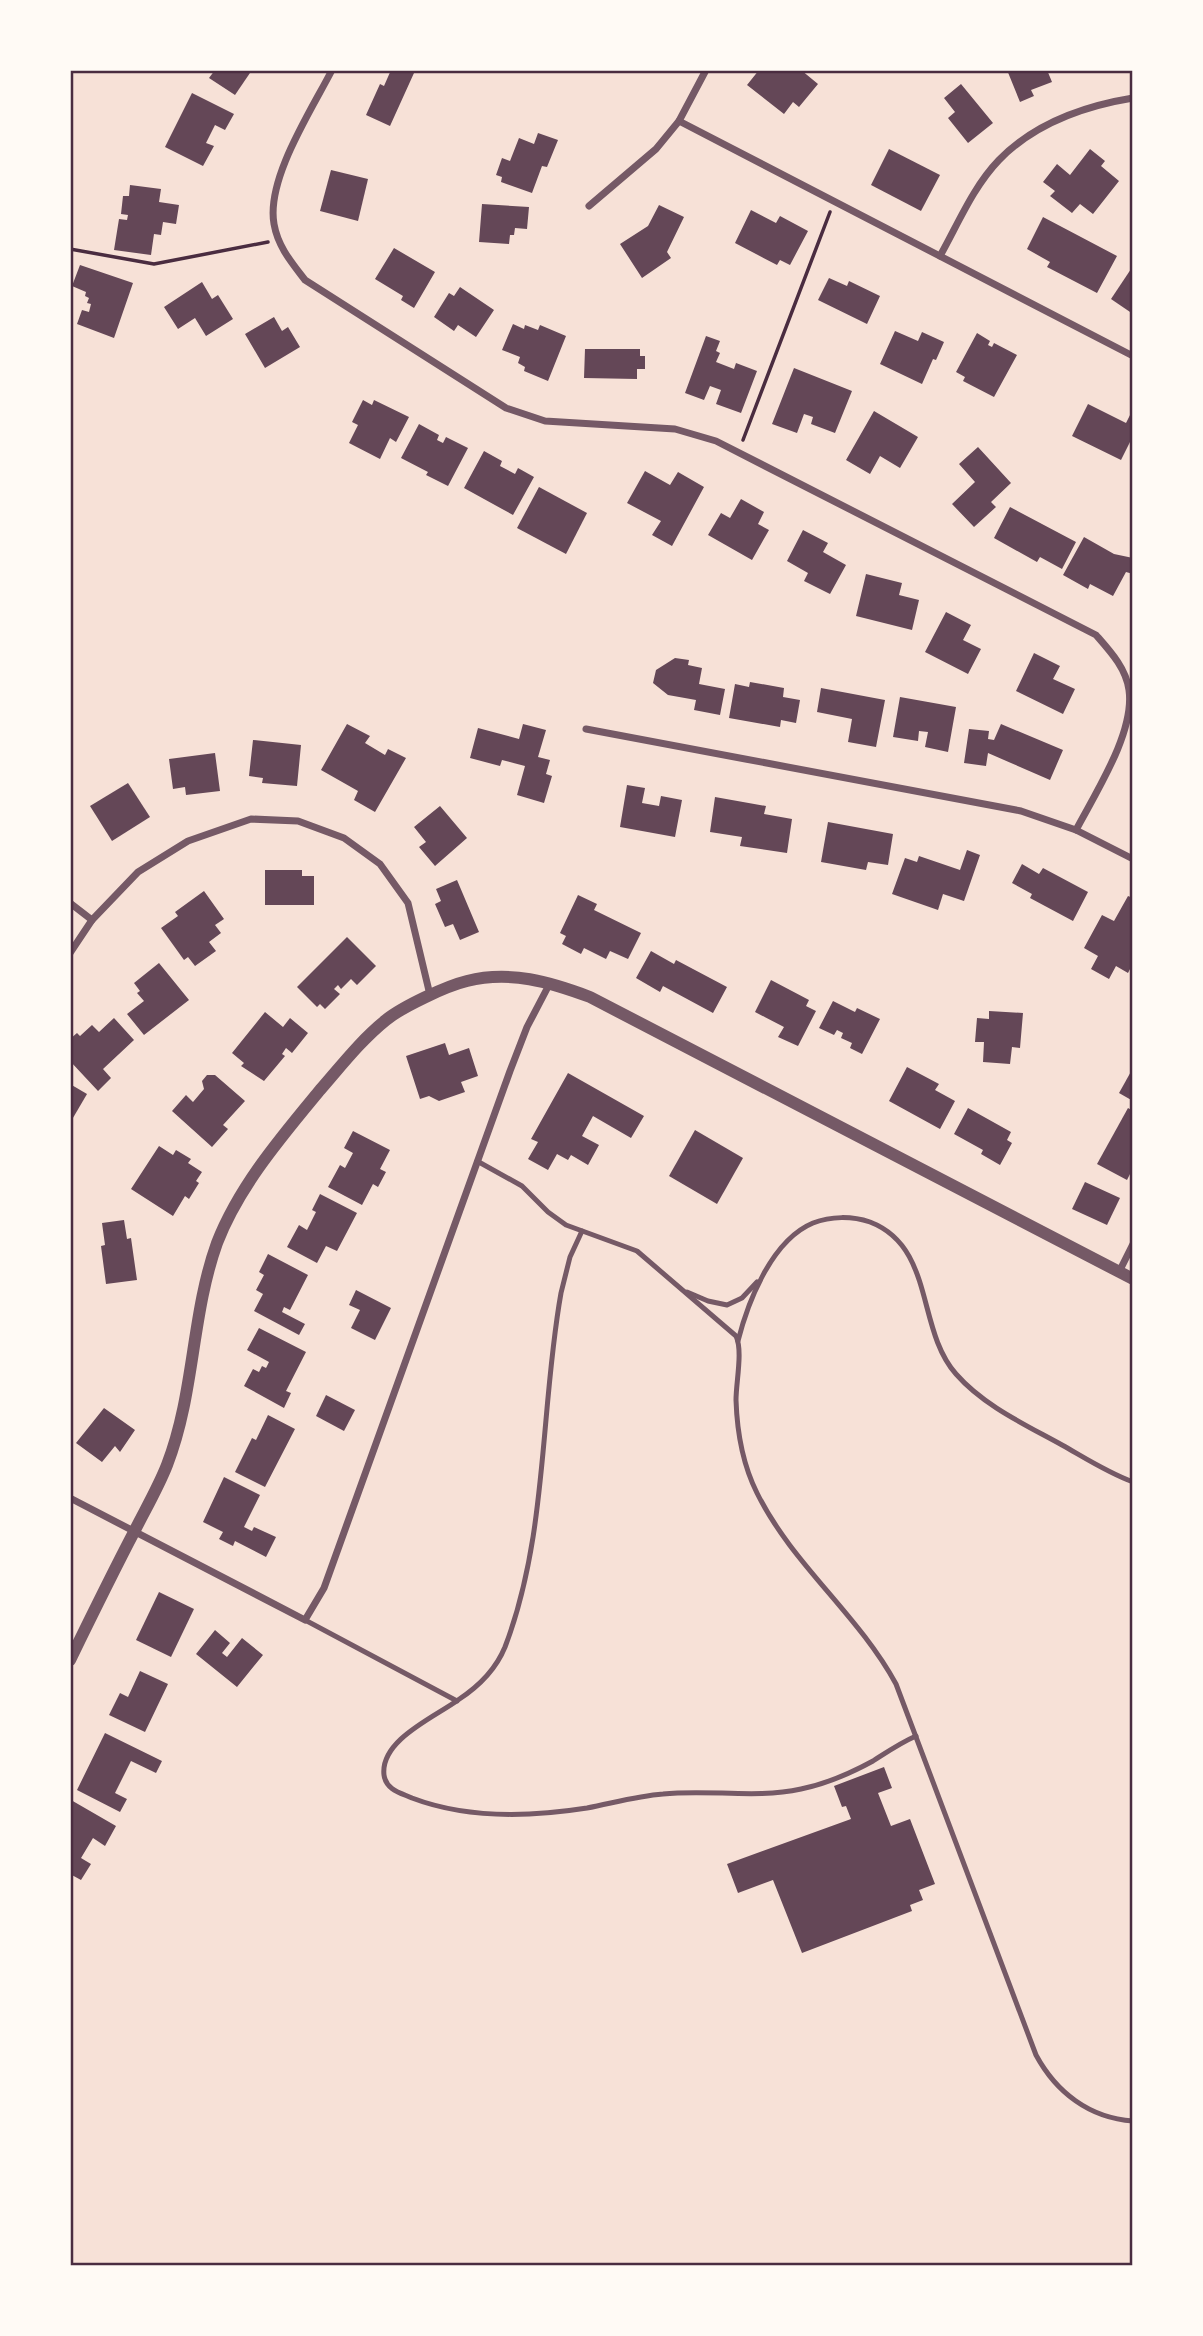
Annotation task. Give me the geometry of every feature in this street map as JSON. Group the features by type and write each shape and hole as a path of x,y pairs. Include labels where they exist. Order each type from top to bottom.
{"street":[{"path":"332,70 285,162 274,191 274,224 285,254 306,280 506,408 545,421 675,429 716,441 1096,635 1118,660 1129,690 1126,730 1076,830"},
{"path":"589,206 656,149 679,121 706,70"},
{"path":"940,256 979,185 998,161 1020,142 1072,114 1104,103 1133,98"},
{"path":"679,121 1133,356"},
{"path":"586,729 1021,811 1076,830 1133,859"},
{"path":"70,953 92,920 138,872 188,841 251,819 298,821 344,838 380,864 408,903 430,996"},
{"path":"70,903 92,920"},
{"path":"70,1660 166,1467 180,1428 194,1355 200,1303 218,1242 241,1196 284,1133 347,1058 387,1019 466,981 506,975 550,982 590,997 1133,1279"},
{"path":"70,1498 305,1620 324,1588 519,1048 550,982"},
{"path":"1119,1272 1133,1244"}],"lane":[{"path":"477,1161 522,1186 558,1220 637,1251 736,1336 738,1341"},
{"path":"1133,1482 1105,1470 1011,1417 954,1373 935,1336 915,1266 901,1244 877,1225 842,1217 816,1222 789,1238 762,1278 744,1315 738,1341 736,1400 744,1457 757,1492 772,1519 800,1558 880,1654 896,1684 1023,2021 1048,2076 1069,2097 1084,2106 1133,2121"},
{"path":"582,1231 570,1258 559,1305 536,1515 505,1646 490,1672 457,1701 402,1739 387,1760 383,1771 385,1781 391,1788 419,1800 453,1810 481,1813 554,1812 665,1793 739,1795 800,1790 845,1775 897,1744 916,1736"},
{"path":"681,1289 727,1306 742,1297 762,1278"},
{"path":"305,1620 457,1701"}],"path":[{"path":"739,452 834,201"},
{"path":"70,249 154,264 280,240"}],"building":[{"path":"215,70 252,70 235,95 209,78"},
{"path":"391,70 408,70 414,73 390,126 366,115 380,84 384,86"},
{"path":"759,70 801,70 818,84 799,107 793,102 784,114 747,85"},
{"path":"1007,70 1047,70 1052,82 1031,90 1034,96 1020,102"},
{"path":"961,84 993,123 968,143 948,118 955,112 944,98"},
{"path":"192,93 234,114 225,130 215,125 206,143 214,146 203,166 165,147"},
{"path":"538,133 558,140 547,167 542,166 532,193 501,182 502,177 496,175 502,158 510,161 519,138 534,144"},
{"path":"889,149 940,175 921,211 871,185"},
{"path":"1090,149 1105,161 1101,166 1119,181 1093,214 1080,204 1072,213 1050,196 1055,191 1043,182 1057,164 1070,175"},
{"path":"331,170 368,179 358,221 320,211"},
{"path":"130,185 161,189 159,202 179,205 176,224 163,222 161,235 154,234 151,255 114,250 119,219 127,220 128,215 121,214 123,196 129,196"},
{"path":"482,204 529,207 527,229 515,228 514,235 510,235 509,244 479,242"},
{"path":"659,205 684,217 667,252 671,258 642,278 620,244 648,226"},
{"path":"751,210 776,223 780,216 808,231 790,265 780,260 777,265 735,243"},
{"path":"1043,217 1117,256 1097,293 1047,267 1050,262 1027,249"},
{"path":"394,248 435,272 414,308 401,300 403,296 375,279"},
{"path":"80,265 133,283 114,338 77,324 82,310 89,312 91,304 87,303 89,298 85,296 86,292 72,286"},
{"path":"1133,266 1133,314 1111,299"},
{"path":"829,278 847,286 849,281 880,296 867,324 818,300"},
{"path":"202,282 212,299 218,295 233,319 206,336 195,318 178,329 164,307"},
{"path":"460,287 494,310 476,337 458,325 454,331 434,317 449,293 454,296"},
{"path":"274,317 282,331 288,327 300,347 265,368 245,334"},
{"path":"513,324 524,329 525,325 538,330 540,325 566,336 548,381 524,371 525,367 518,363 520,357 502,350"},
{"path":"895,331 918,341 922,332 944,342 922,384 880,364"},
{"path":"977,333 990,341 988,345 992,347 994,343 1017,355 994,397 963,381 965,377 956,372"},
{"path":"706,336 720,341 716,351 720,353 716,362 734,369 736,363 757,371 741,413 716,404 721,390 710,386 704,400 685,393"},
{"path":"585,349 640,349 640,356 645,356 645,369 637,369 637,379 584,378"},
{"path":"794,368 852,391 835,433 811,424 813,417 804,414 797,433 772,424"},
{"path":"363,400 372,405 374,400 409,417 396,442 390,438 380,459 349,443 358,425 352,422"},
{"path":"1088,404 1126,423 1131,413 1133,414 1133,444 1130,442 1121,460 1072,436"},
{"path":"874,411 918,437 900,468 880,456 870,474 846,460"},
{"path":"419,424 439,435 437,440 443,443 446,437 468,448 448,486 401,458"},
{"path":"978,447 1011,483 991,502 996,507 974,527 952,504 975,482 959,464"},
{"path":"484,451 502,461 500,466 515,474 518,468 534,477 513,515 464,488"},
{"path":"645,471 670,485 678,472 704,487 672,546 652,535 661,521 627,503"},
{"path":"539,487 587,513 566,554 517,528"},
{"path":"741,499 764,512 758,524 769,530 752,560 708,535 721,513 730,518"},
{"path":"1010,507 1076,542 1062,569 1040,557 1037,562 994,538"},
{"path":"803,530 828,543 823,552 846,565 830,594 804,581 808,573 787,561"},
{"path":"1084,537 1114,554 1133,558 1133,574 1126,572 1113,596 1090,584 1088,589 1063,575"},
{"path":"866,574 902,583 899,595 919,600 912,630 856,616"},
{"path":"946,612 971,625 963,640 981,649 968,674 925,652"},
{"path":"1034,653 1060,666 1053,679 1075,689 1063,714 1016,691"},
{"path":"675,658 689,660 688,665 702,668 699,684 725,689 720,715 694,710 696,700 668,695 653,683 656,670"},
{"path":"750,682 784,688 783,697 800,700 796,723 781,720 780,727 729,718 735,684 749,687"},
{"path":"821,688 885,700 876,747 848,742 852,719 817,712"},
{"path":"900,697 956,707 948,752 925,747 928,732 919,731 918,741 893,737"},
{"path":"347,724 370,736 365,743 385,755 388,749 406,758 375,812 354,800 358,791 321,770"},
{"path":"523,724 546,730 538,757 550,760 546,774 552,776 544,803 517,795 525,766 502,760 500,766 470,758 478,728 519,739"},
{"path":"1001,724 1063,750 1050,780 988,753 986,766 964,763 969,729 989,731 988,739 994,740"},
{"path":"253,740 301,745 297,786 262,783 263,778 249,776"},
{"path":"215,753 220,791 186,795 185,787 173,789 169,759"},
{"path":"128,783 150,817 112,841 90,806"},
{"path":"627,785 645,788 642,803 659,806 661,796 682,800 675,837 620,827"},
{"path":"715,797 766,806 764,814 792,819 787,853 740,846 742,837 710,832"},
{"path":"440,806 467,838 435,866 419,847 426,842 414,827"},
{"path":"828,822 893,834 888,865 868,862 866,870 821,862"},
{"path":"967,850 980,855 964,901 943,894 938,910 892,894 905,858 917,862 919,856 960,870"},
{"path":"1022,864 1039,874 1043,868 1088,892 1073,921 1030,898 1032,894 1012,883"},
{"path":"265,870 302,870 302,876 314,876 314,905 265,905"},
{"path":"457,880 479,932 460,940 453,924 445,927 435,904 441,901 436,889"},
{"path":"204,891 224,919 215,925 221,933 209,942 216,951 195,966 188,957 184,960 161,928 178,916 175,912"},
{"path":"578,895 597,904 594,910 641,933 628,959 610,951 606,959 584,948 581,954 562,944 566,936 560,933"},
{"path":"1128,896 1133,898 1133,963 1128,973 1116,966 1109,979 1091,969 1098,956 1084,948 1102,915 1114,921"},
{"path":"347,937 376,966 357,985 351,979 341,989 338,985 334,989 340,994 325,1009 320,1004 317,1007 297,987"},
{"path":"651,951 674,964 676,960 727,987 713,1013 663,986 660,992 636,978"},
{"path":"159,963 189,1000 144,1035 127,1014 144,1001 137,993 140,991 134,983"},
{"path":"771,980 809,1000 806,1006 816,1011 798,1046 778,1037 784,1027 755,1012"},
{"path":"833,1001 855,1012 857,1008 880,1019 862,1054 850,1048 852,1043 841,1038 843,1033 837,1030 834,1035 819,1028"},
{"path":"989,1011 1023,1013 1020,1048 1012,1047 1010,1064 983,1062 984,1042 975,1042 977,1018 989,1019"},
{"path":"265,1012 283,1027 290,1018 308,1033 292,1053 286,1048 282,1054 285,1056 264,1081 241,1066 244,1063 232,1053"},
{"path":"114,1018 134,1040 103,1069 111,1078 98,1091 70,1061 70,1039 77,1033 80,1036 92,1025 99,1032"},
{"path":"445,1043 449,1055 469,1048 478,1076 461,1082 465,1092 439,1101 429,1096 420,1099 406,1056"},
{"path":"907,1067 939,1084 935,1090 955,1101 940,1129 889,1101"},
{"path":"1133,1068 1133,1101 1119,1093"},
{"path":"568,1073 644,1116 631,1138 593,1116 582,1136 599,1145 588,1165 571,1155 568,1160 557,1154 548,1170 528,1159 538,1142 531,1139"},
{"path":"207,1075 215,1075 245,1101 223,1125 228,1129 212,1147 172,1111 186,1095 193,1102 204,1089 202,1081"},
{"path":"70,1084 87,1094 70,1123"},
{"path":"968,1108 1011,1132 1007,1140 1012,1143 1000,1165 981,1154 983,1150 954,1134"},
{"path":"1128,1108 1133,1111 1133,1168 1127,1180 1097,1164"},
{"path":"695,1130 743,1158 717,1204 669,1176"},
{"path":"353,1131 390,1150 380,1169 386,1172 378,1187 373,1184 362,1205 328,1187 340,1165 345,1168 353,1153 344,1148"},
{"path":"159,1146 173,1155 176,1150 191,1159 188,1163 202,1172 189,1199 185,1196 173,1216 131,1189"},
{"path":"1085,1182 1120,1198 1107,1225 1072,1209"},
{"path":"320,1194 357,1213 337,1251 326,1246 317,1263 287,1247 299,1225 307,1230 316,1212 312,1210"},
{"path":"124,1220 127,1239 131,1238 137,1280 106,1284 101,1246 105,1245 102,1223"},
{"path":"268,1254 308,1275 290,1310 284,1307 282,1312 305,1324 299,1335 254,1311 263,1294 256,1290 264,1275 259,1272"},
{"path":"356,1290 391,1308 375,1340 351,1328 360,1310 349,1305"},
{"path":"259,1328 306,1352 286,1391 291,1393 284,1408 244,1386 253,1369 259,1372 262,1366 266,1368 269,1362 247,1350"},
{"path":"326,1395 355,1410 344,1431 316,1416"},
{"path":"104,1408 135,1430 120,1452 115,1446 102,1462 76,1443"},
{"path":"268,1415 295,1429 265,1487 235,1472 252,1438 256,1440"},
{"path":"224,1477 260,1495 244,1527 252,1531 254,1527 276,1537 266,1557 235,1541 233,1546 219,1539 223,1532 203,1522"},
{"path":"159,1592 194,1609 171,1657 136,1640"},
{"path":"215,1630 230,1643 222,1653 227,1657 242,1638 263,1655 237,1687 196,1654"},
{"path":"140,1671 168,1684 145,1732 109,1715 120,1693 128,1697"},
{"path":"105,1733 162,1761 156,1773 131,1761 115,1793 127,1799 120,1812 77,1790"},
{"path":"884,1767 892,1788 878,1793 891,1826 910,1819 935,1884 919,1890 923,1900 910,1905 912,1911 802,1953 773,1880 738,1893 727,1864 851,1819 846,1806 842,1807 834,1786"},
{"path":"71,1800 116,1826 105,1846 93,1838 81,1858 91,1864 81,1880 70,1874"}]}
